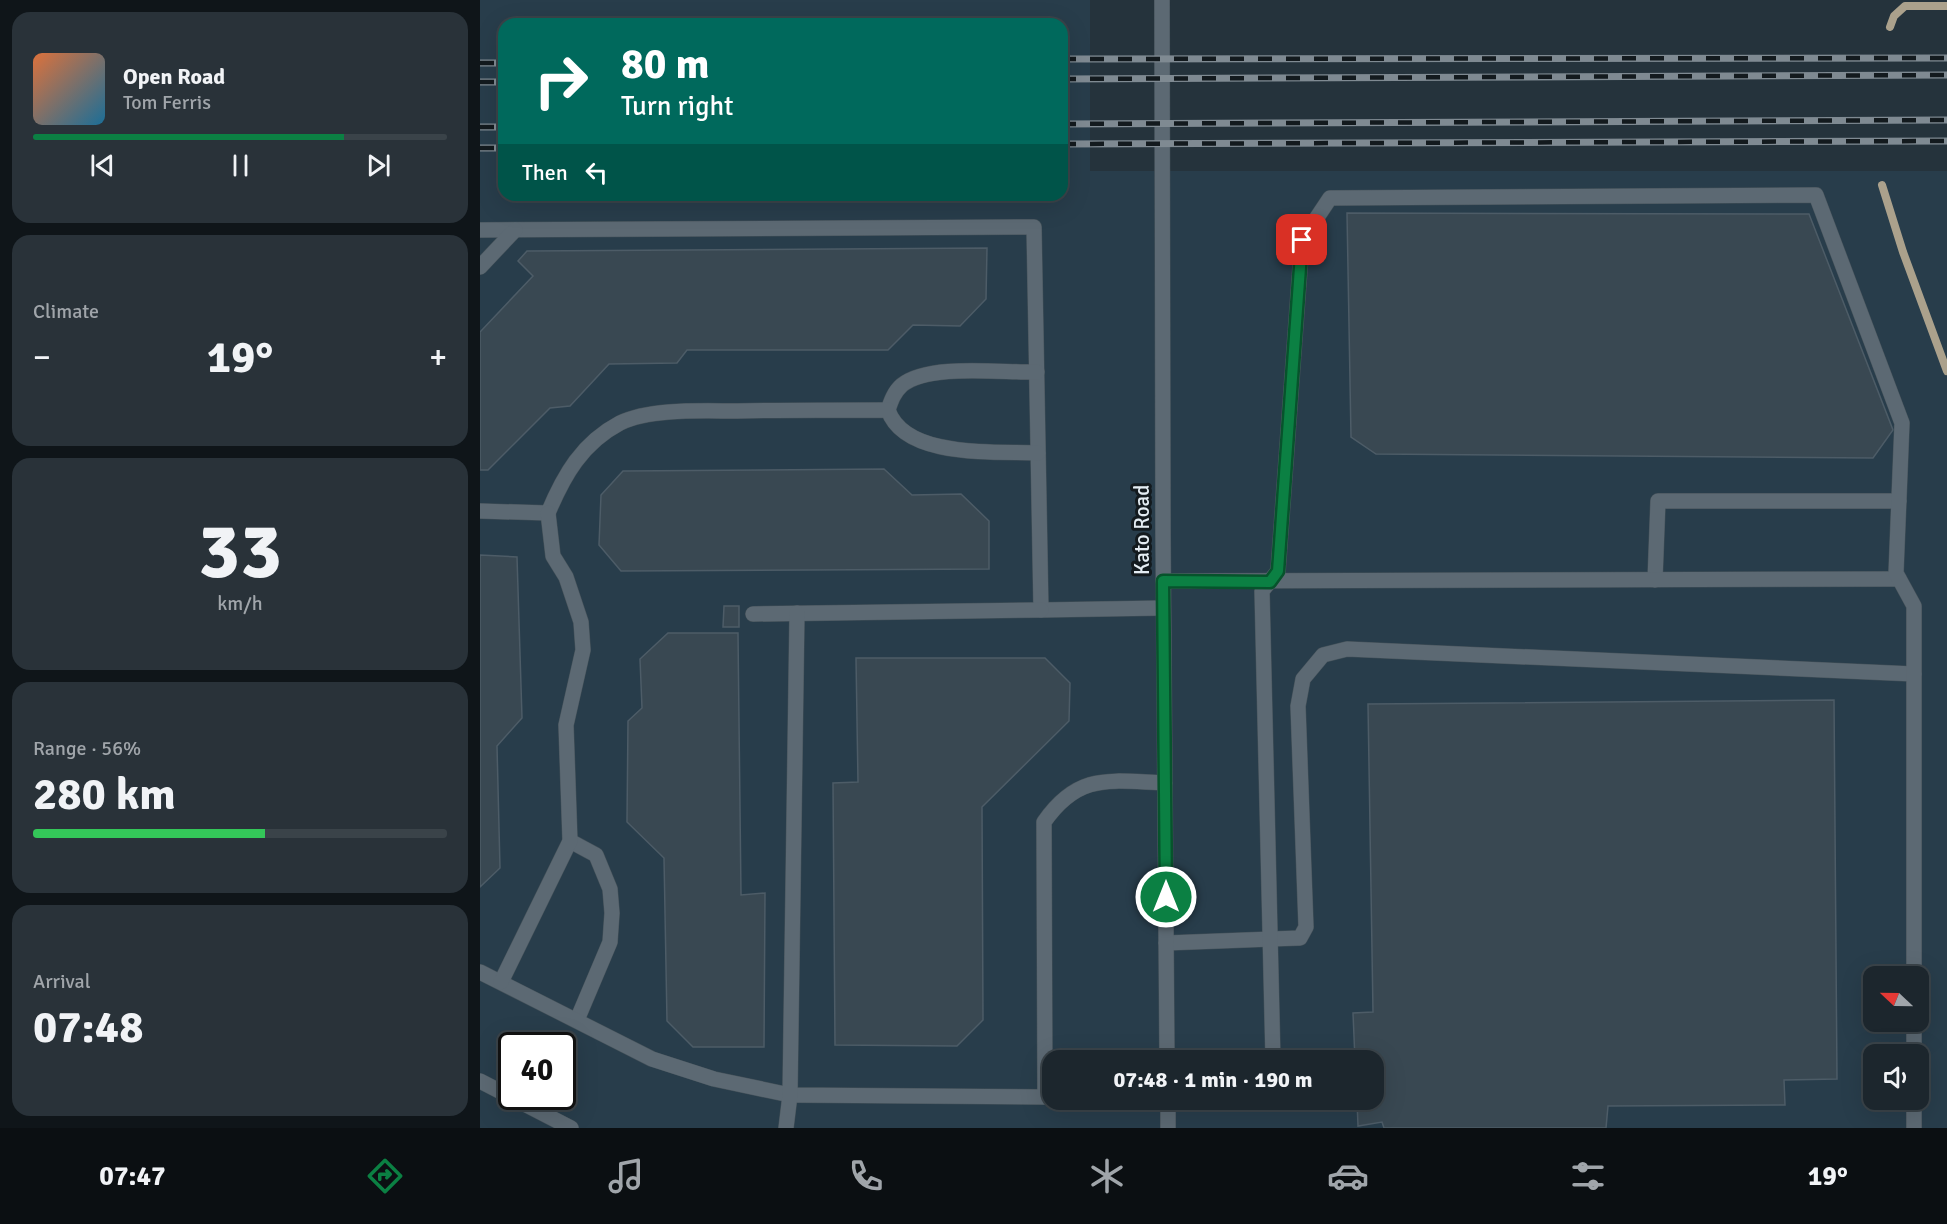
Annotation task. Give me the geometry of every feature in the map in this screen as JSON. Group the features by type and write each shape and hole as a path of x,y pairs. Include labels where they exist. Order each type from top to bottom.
{"street":[{"name":"Kato Road","path":"1162,0 1163,608 1167,1050"},
{"path":"1273,1050 1262,591 1278,571 1302,240 1330,198 1816,195 1902,423 1896,573 1914,606 1914,966"},
{"path":"480,230 1034,227 1041,610"},
{"path":"480,267 515,230"},
{"path":"1037,372 939,373 921,376 902,385 894,394 888,410 898,428 911,437 934,446 1038,453"},
{"path":"501,982 570,841 566,725 584,650 581,622 566,577 553,556 548,513 562,479 578,457 622,422 668,412 888,410"},
{"path":"1655,580 1658,501 1899,501"},
{"path":"480,511 548,513"},
{"path":"1163,581 1899,579"},
{"path":"753,614 1163,608"},
{"path":"786,1128 790,1095 797,614"},
{"path":"1166,942 1300,938 1306,927 1298,706 1303,679 1323,655 1347,649 1914,674"},
{"path":"480,972 652,1059 714,1079 790,1095 1045,1097 1044,822 1059,800 1074,790 1105,781 1165,783"},
{"path":"570,841 596,855 610,889 612,913 610,942 577,1020"},
{"path":"480,1081 572,1128"},
{"path":"1168,1110 1168,1128"},
{"path":"1914,1110 1914,1128"}],"shaded area":[{"path":"480,0 1090,0 1090,171 1947,171 1947,1128 480,1128"}],"building":[{"path":"1347,213 1809,214 1893,430 1873,458 1376,454 1351,437"},
{"path":"987,248 986,299 960,326 913,325 888,350 687,350 677,363 609,364 570,406 550,408 488,470 480,470 480,332 533,276 518,261 527,251"},
{"path":"884,469 912,495 961,494 989,521 989,569 621,571 599,545 601,495 623,471"},
{"path":"480,555 517,557 522,718 497,746 500,868 480,887"},
{"path":"724,606 739,606 739,627 723,627"},
{"path":"668,633 738,633 741,895 765,893 764,1047 693,1047 667,1021 664,858 627,822 628,721 642,708 640,659"},
{"path":"856,658 1045,658 1070,683 1069,721 982,807 983,1020 957,1046 835,1045 833,783 858,782"},
{"path":"1834,700 1837,1079 1784,1080 1785,1105 1608,1106 1606,1128 1384,1128 1382,1122 1358,1126 1357,1110 1384,1110 1384,1050 1355,1050 1353,1013 1373,1012 1368,704"}],"waterway":[{"path":"1890,27 1894,16 1905,6 1947,6"},
{"path":"1882,185 1903,252 1947,371"}],"railway":[{"path":"1068,59 1947,58"},
{"path":"480,63 498,63"},
{"path":"1068,79 1947,75"},
{"path":"480,82 498,82"},
{"path":"1068,124 1947,120"},
{"path":"480,127 498,127"},
{"path":"1068,144 1947,141"},
{"path":"480,148 498,148"}],"route":[{"path":"1166,897 1163,581 1270,582 1278,571 1302,240"}]}
